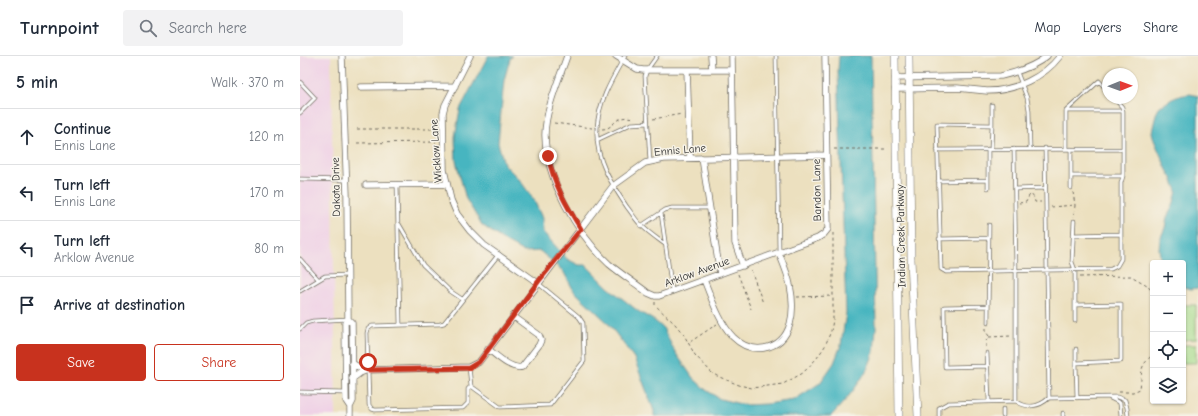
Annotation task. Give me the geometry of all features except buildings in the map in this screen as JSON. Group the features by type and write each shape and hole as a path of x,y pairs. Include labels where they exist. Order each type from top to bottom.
{"street":[{"name":"Dakota Drive","path":"342,56 348,319 345,323 346,401 350,407"},
{"name":"Wicklow Lane","path":"470,56 445,105 443,113 444,170 447,184 458,214 470,231 484,245 538,282"},
{"name":"Arklow Avenue","path":"567,56 555,89 545,135 552,174 565,204 596,251 610,265 648,293 655,296 659,296 743,266"},
{"path":"616,56 624,58 637,69 731,70"},
{"path":"711,56 712,70"},
{"path":"732,56 731,70 735,243 743,266"},
{"name":"Bandon Lane","path":"743,266 818,238 828,229 824,56"},
{"name":"Indian Creek Parkway","path":"895,56 899,416"},
{"name":"Indian Creek Parkway","path":"909,56 912,259 918,416"},
{"path":"895,78 1001,76 1017,72 1036,64 1047,56"},
{"path":"895,89 958,88 988,91 1006,89 1022,84 1040,75 1055,63 1060,56"},
{"path":"687,70 690,158"},
{"path":"361,87 455,86"},
{"name":"Ennis Lane","path":"469,368 479,362 612,186 645,164 664,159 733,156 826,155"},
{"path":"702,158 720,274"},
{"path":"366,185 447,184"},
{"path":"704,280 718,314 733,337 742,345 751,348 770,346 780,341 790,326 792,316 790,284 780,252"},
{"path":"488,349 513,367 518,368 522,367 540,345 541,340 539,335 513,316"},
{"name":"Dakota Drive","path":"348,319 352,323 353,401 350,407 350,416"},
{"path":"352,364 368,370 469,368"},
{"path":"352,379 368,370"}],"lane":[{"path":"650,162 645,76 647,70 657,56"},
{"path":"776,56 778,245 780,252"},
{"path":"624,58 609,84 601,108 597,129 597,140 602,164 612,186 641,226 666,245"},
{"path":"1017,72 1027,98 1029,110 1030,149"},
{"path":"1066,149 1066,111 1099,81 1102,84"},
{"path":"300,82 316,98 300,113"},
{"path":"992,124 937,124 941,269 946,272 1016,272 1111,269 1117,266 1121,259 1123,111 1119,104"},
{"path":"988,188 992,105"},
{"path":"1066,111 1123,111"},
{"path":"597,140 631,124 648,123"},
{"path":"1045,148 1049,398"},
{"path":"937,150 1045,148 1122,149"},
{"path":"1014,149 1016,401"},
{"path":"1071,149 1071,188"},
{"path":"1071,176 1123,176"},
{"path":"300,180 346,180"},
{"path":"938,181 988,180"},
{"path":"398,184 400,326"},
{"path":"1015,189 1045,188"},
{"path":"641,226 665,210 672,208 709,208"},
{"path":"661,213 672,291"},
{"path":"1074,221 1072,234 1072,262 1074,270 1075,321"},
{"path":"398,223 423,265 450,291 462,299"},
{"path":"988,323 989,225"},
{"path":"1072,234 1121,234"},
{"path":"939,238 989,238"},
{"path":"469,368 471,386 468,389 468,403 463,408 372,409 369,405 368,330 372,326 444,323 499,254"},
{"path":"300,260 318,278"},
{"path":"300,291 313,284 318,278 325,276 347,275"},
{"path":"471,386 500,408 550,404 584,361 583,323 579,317 538,282"},
{"path":"1075,305 1121,304 1121,362 1076,363"},
{"path":"988,306 944,307 945,367 988,366"},
{"path":"300,329 306,323 313,321 348,319"},
{"path":"1076,349 1077,398"},
{"path":"987,353 989,401"},
{"path":"300,392 346,393"},
{"path":"939,416 939,408 948,403 1016,401 1029,407 1042,404 1049,398 1118,397 1125,400 1128,416"},
{"path":"1108,398 1120,403 1121,416"},
{"path":"1003,409 1003,416"}],"path":[{"path":"652,119 682,114"},
{"path":"599,129 605,129 623,117 638,119"},
{"path":"554,123 593,128"},
{"path":"357,130 436,129"},
{"path":"357,143 436,142"},
{"path":"834,149 887,149"},
{"path":"1071,188 1074,194 1074,221"},
{"path":"1019,208 1019,203 1026,202 1031,194 1034,198 1034,202 1042,202 1042,206"},
{"path":"1051,207 1075,205"},
{"path":"797,297 832,296 833,232"},
{"path":"751,270 763,303"},
{"path":"738,274 751,309"},
{"path":"1079,277 1131,276 1147,285 1150,289"},
{"path":"688,343 719,323"},
{"path":"988,323 986,332 989,337"},
{"path":"989,337 1012,336"},
{"path":"987,353 986,341 989,337"},
{"path":"1118,397 1117,392 1133,392 1140,389 1142,368 1150,357"}],"shaded area":[{"path":"300,56 331,56 336,416 300,416"}],"green space":[{"path":"1186,305 1196,305 1196,339 1186,340"},
{"path":"1186,345 1196,345 1196,363 1186,363"}],"water":[{"path":"488,56 513,56 510,59 504,80 498,143 504,164 519,179 534,200 542,218 543,232 567,259 579,265 586,265 609,288 638,311 655,321 663,328 675,352 693,378 706,390 720,399 745,405 767,404 794,400 820,383 834,363 841,345 846,313 838,71 839,56 871,56 876,328 875,344 868,368 859,383 831,416 654,416 654,411 634,358 608,323 574,291 563,271 540,251 524,252 506,242 482,225 466,199 456,161 455,137 460,109"},
{"path":"1190,94 1198,96 1198,288 1191,289 1186,288 1186,260 1161,260 1159,249 1160,239 1165,228 1167,217 1173,206 1177,191 1154,140 1152,132 1156,114 1160,106 1180,96"}],"route":[{"path":"368,362 368,370 469,368 479,362 538,282 581,229 565,204 552,174 548,156"}]}
